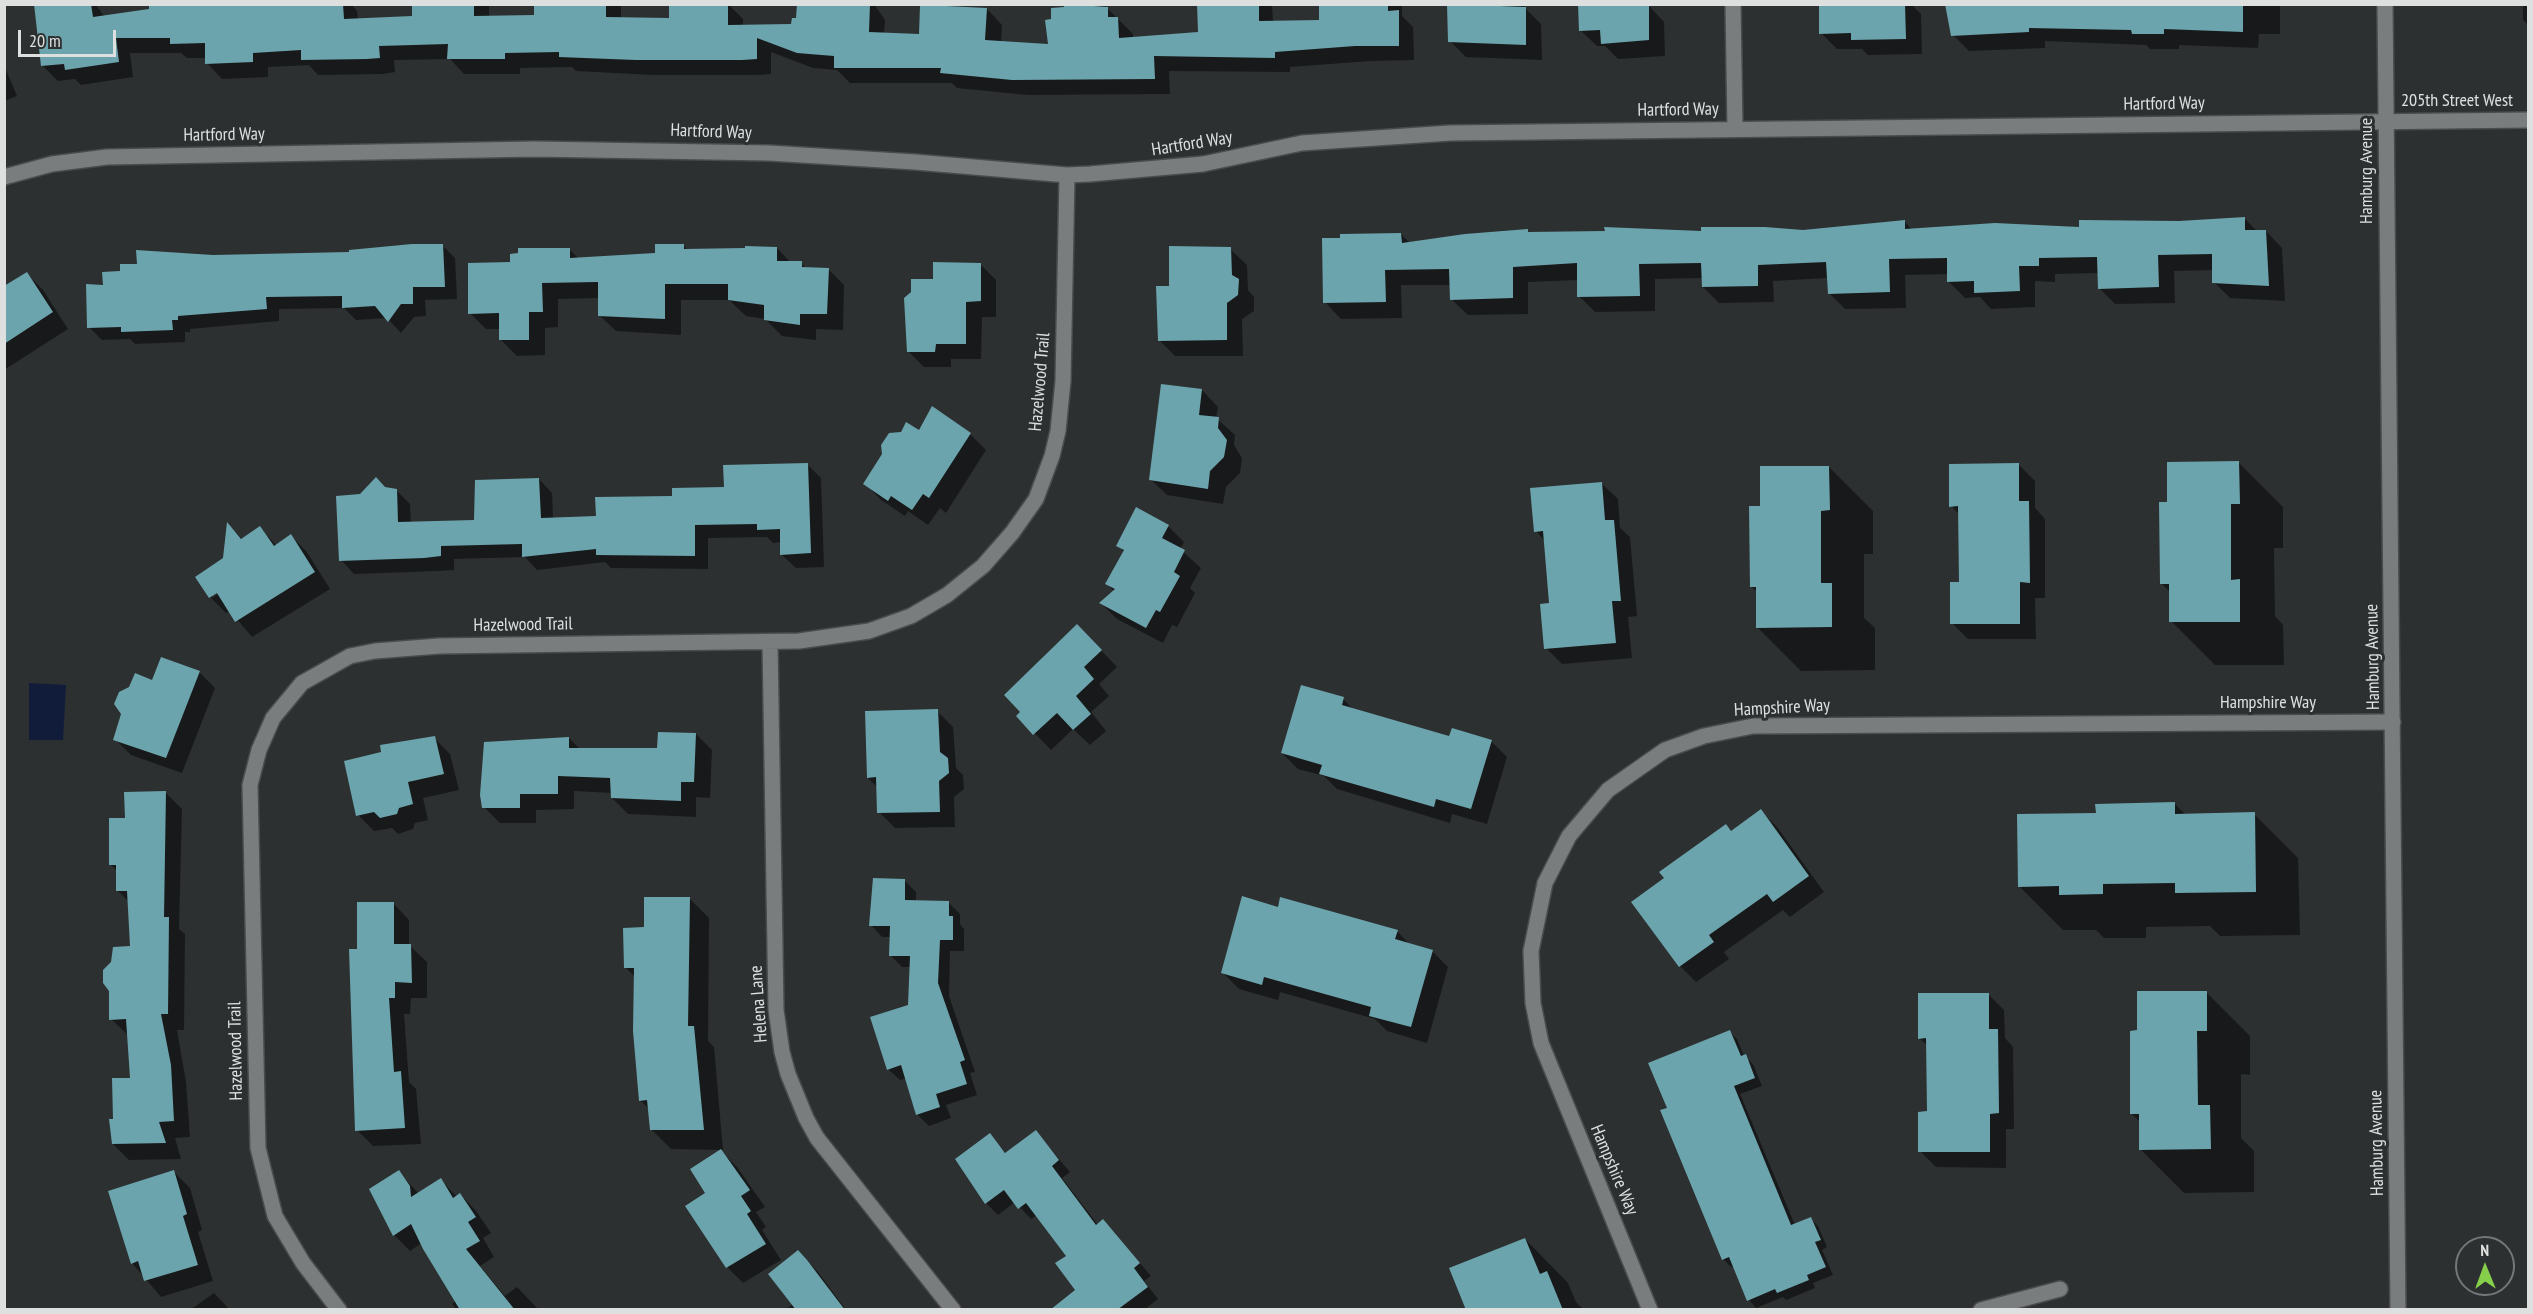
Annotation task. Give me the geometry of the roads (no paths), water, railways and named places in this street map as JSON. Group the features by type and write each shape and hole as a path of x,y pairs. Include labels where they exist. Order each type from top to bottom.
{"street":[{"path":"1733,4 1735,129"},
{"name":"Hamburg Avenue","path":"2385,4 2398,1310"},
{"name":"Hartford Way","path":"4,177 52,164 106,157 534,149 769,153 1067,175 1174,167 1302,143 1461,132 2386,120"},
{"name":"205th Street West","path":"2386,120 2529,120"},
{"name":"Hazelwood Trail","path":"339,1310 303,1263 275,1216 258,1148 250,785 265,731 279,708 302,684 342,660 350,656 395,648 799,641 869,631 929,607 967,581 992,557 1012,533 1036,499 1052,456 1062,406 1067,175"},
{"name":"Helena Lane","path":"770,642 776,1010 785,1063 806,1118 817,1138 953,1310"},
{"name":"Hampshire Way","path":"1650,1310 1541,1043 1533,1003 1531,951 1545,883 1569,836 1608,790 1665,750 1704,736 1753,726 2393,722"},
{"path":"1981,1310 2060,1289"}],"water":[{"path":"29,683 66,685 63,740 29,740"}]}
